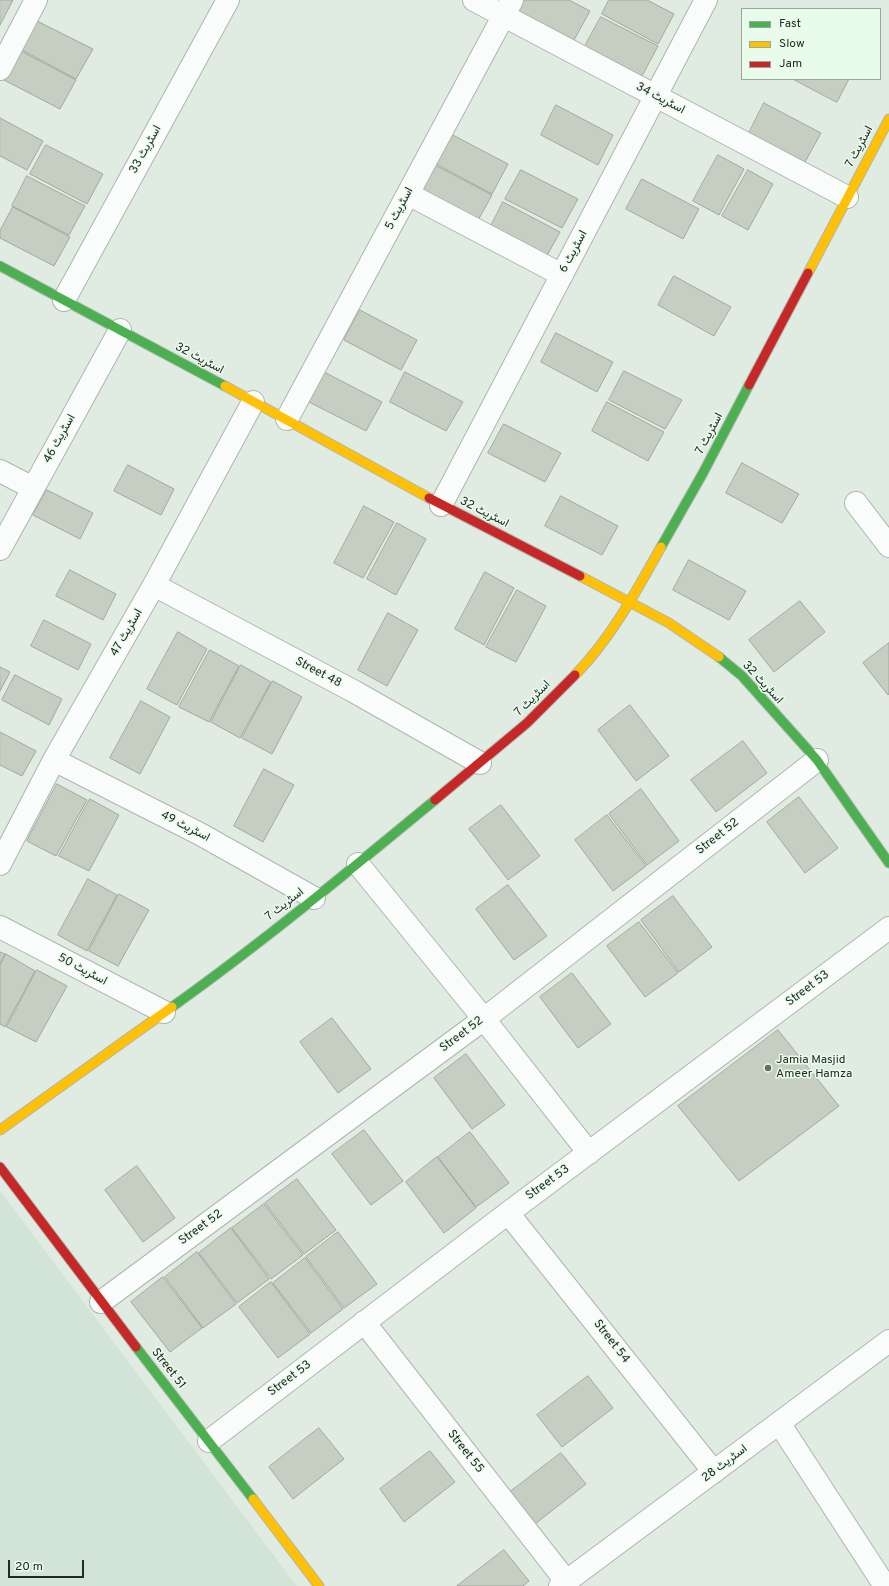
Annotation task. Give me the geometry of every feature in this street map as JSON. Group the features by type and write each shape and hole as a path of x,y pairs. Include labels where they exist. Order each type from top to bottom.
{"street":[{"path":"2,59 36,0"},
{"name":"اسٹریٹ 33","path":"64,300 228,0"},
{"name":"اسٹریٹ 34","path":"474,0 508,8 656,96 847,198"},
{"name":"اسٹریٹ 6","path":"441,505 706,0"},
{"name":"اسٹریٹ 5","path":"287,419 508,8"},
{"name":"اسٹریٹ 7","path":"0,1130 201,986 358,864 527,723 582,667 607,636 630,602 703,473 889,119"},
{"path":"408,194 562,275"},
{"name":"اسٹریٹ 32","path":"0,266 287,419 441,505 630,602 674,627 720,658 754,689 817,760 889,863"},
{"name":"اسٹریٹ 46","path":"0,549 120,330"},
{"name":"اسٹریٹ 47","path":"0,864 54,760 154,585 253,402"},
{"path":"0,471 33,488"},
{"path":"856,503 889,546"},
{"name":"Street 48","path":"154,585 355,692 480,763"},
{"name":"اسٹریٹ 49","path":"54,760 200,834 314,898"},
{"name":"Street 52","path":"101,1302 484,1019 817,760"},
{"path":"358,864 484,1019 589,1153"},
{"name":"اسٹریٹ 50","path":"0,927 164,1012"},
{"name":"Street 53","path":"209,1440 508,1213 889,928"},
{"name":"Street 51","path":"0,1167 101,1302 209,1440 319,1586"},
{"name":"Street 54","path":"508,1213 714,1472"},
{"name":"Street 55","path":"364,1322 563,1584"},
{"name":"اسٹریٹ 28","path":"563,1584 889,1341"},
{"path":"779,1423 882,1585"}],"shaded area":[{"path":"0,1191 297,1586 0,1586"}],"building":[{"path":"0,0 13,0 0,25"},
{"path":"523,0 569,0 590,11 574,40 517,11"},
{"path":"609,0 647,0 674,14 658,44 602,14"},
{"path":"601,17 658,46 642,76 585,46"},
{"path":"35,20 93,49 76,79 20,49"},
{"path":"19,50 76,80 60,109 4,80"},
{"path":"795,80 848,80 837,102"},
{"path":"764,103 821,133 805,162 749,133"},
{"path":"556,105 613,135 598,165 541,135"},
{"path":"0,118 43,141 27,170 0,156"},
{"path":"451,134 508,164 492,194 436,164"},
{"path":"46,145 103,174 87,204 30,174"},
{"path":"718,155 744,169 719,215 693,201"},
{"path":"435,165 492,195 476,224 419,195"},
{"path":"521,170 578,199 562,228 505,199"},
{"path":"748,170 773,184 748,230 722,216"},
{"path":"27,176 85,206 69,235 12,206"},
{"path":"642,179 699,209 683,239 626,209"},
{"path":"503,202 560,232 544,261 488,232"},
{"path":"13,207 70,237 54,266 0,238 0,231"},
{"path":"674,276 731,307 714,336 658,305"},
{"path":"360,310 417,340 401,370 344,340"},
{"path":"556,333 613,362 597,392 541,362"},
{"path":"624,371 682,400 665,429 609,400"},
{"path":"324,372 382,402 366,431 309,402"},
{"path":"405,372 463,402 446,431 390,402"},
{"path":"607,402 664,432 648,461 592,431"},
{"path":"504,424 561,453 545,482 488,453"},
{"path":"742,463 799,494 782,523 726,493"},
{"path":"128,465 174,489 161,515 114,491"},
{"path":"47,490 93,513 80,539 33,515"},
{"path":"561,496 618,526 602,555 545,526"},
{"path":"364,506 394,522 363,578 334,563"},
{"path":"397,523 426,539 396,595 367,579"},
{"path":"689,560 746,591 729,620 673,590"},
{"path":"70,570 116,594 103,620 56,596"},
{"path":"485,572 514,588 484,645 455,629"},
{"path":"517,590 546,606 516,662 486,647"},
{"path":"800,601 825,632 774,672 749,640"},
{"path":"388,613 418,630 387,686 358,670"},
{"path":"44,620 91,644 78,670 31,646"},
{"path":"178,632 207,649 177,705 147,689"},
{"path":"889,643 889,694 888,695 863,663"},
{"path":"210,650 239,666 209,722 179,707"},
{"path":"241,665 271,682 240,738 211,722"},
{"path":"0,667 10,672 0,691"},
{"path":"15,675 62,699 49,725 2,700"},
{"path":"273,681 302,697 272,754 242,738"},
{"path":"141,701 170,717 140,774 110,758"},
{"path":"630,705 669,756 636,781 598,730"},
{"path":"0,732 36,751 22,776 0,765"},
{"path":"743,741 767,773 716,812 691,780"},
{"path":"264,769 294,785 263,842 234,826"},
{"path":"57,784 87,800 56,856 27,841"},
{"path":"641,789 679,841 647,865 609,814"},
{"path":"799,797 838,848 805,873 767,822"},
{"path":"90,799 119,815 89,871 59,856"},
{"path":"501,805 540,856 508,880 469,829"},
{"path":"607,815 646,866 613,891 575,840"},
{"path":"88,879 117,895 87,951 58,935"},
{"path":"508,885 547,936 514,960 476,909"},
{"path":"119,894 149,910 118,966 89,951"},
{"path":"673,896 712,947 679,972 641,920"},
{"path":"639,922 678,973 645,997 607,946"},
{"path":"0,952 5,954 0,964"},
{"path":"6,954 35,971 5,1027 0,1024 0,965"},
{"path":"37,970 67,986 36,1042 7,1027"},
{"path":"572,973 611,1024 578,1048 540,997"},
{"path":"332,1018 371,1069 338,1093 300,1042"},
{"name":"Jamia Masjid Ameer Hamza","path":"778,1030 839,1106 739,1181 678,1106"},
{"path":"466,1054 505,1105 472,1129 434,1078"},
{"path":"364,1130 403,1181 371,1205 332,1154"},
{"path":"470,1132 509,1183 476,1207 438,1157"},
{"path":"437,1157 476,1208 444,1233 406,1182"},
{"path":"137,1166 175,1218 143,1242 105,1190"},
{"path":"297,1179 336,1230 304,1254 265,1203"},
{"path":"264,1204 303,1255 271,1279 232,1228"},
{"path":"231,1228 269,1279 237,1303 199,1253"},
{"path":"338,1232 377,1284 344,1308 306,1257"},
{"path":"197,1252 236,1304 203,1328 165,1277"},
{"path":"305,1258 343,1309 311,1333 273,1283"},
{"path":"163,1277 202,1328 170,1352 131,1302"},
{"path":"271,1282 310,1334 278,1358 239,1307"},
{"path":"588,1376 613,1408 562,1447 537,1415"},
{"path":"319,1428 344,1459 293,1499 269,1467"},
{"path":"430,1451 455,1482 404,1522 380,1489"},
{"path":"561,1453 586,1484 535,1524 510,1492"},
{"path":"504,1550 529,1581 523,1586 457,1586"}],"traffic: fast":[{"path":"0,266 225,386"},
{"path":"661,547 703,473 749,385"},
{"path":"719,657 742,676 817,760 889,863"},
{"path":"172,1007 273,932 435,800"},
{"path":"136,1347 253,1499"}],"traffic: slow":[{"path":"808,273 889,119"},
{"path":"225,386 429,498"},
{"path":"575,675 600,646 622,614 661,547"},
{"path":"580,576 669,623 719,657"},
{"path":"0,1130 172,1007"},
{"path":"253,1499 319,1586"}],"traffic: jam":[{"path":"749,385 808,273"},
{"path":"429,498 580,576"},
{"path":"435,800 527,723 575,675"},
{"path":"0,1167 136,1347"}],"place":[{"name":"Jamia Masjid Ameer Hamza","path":"768,1068"}]}
